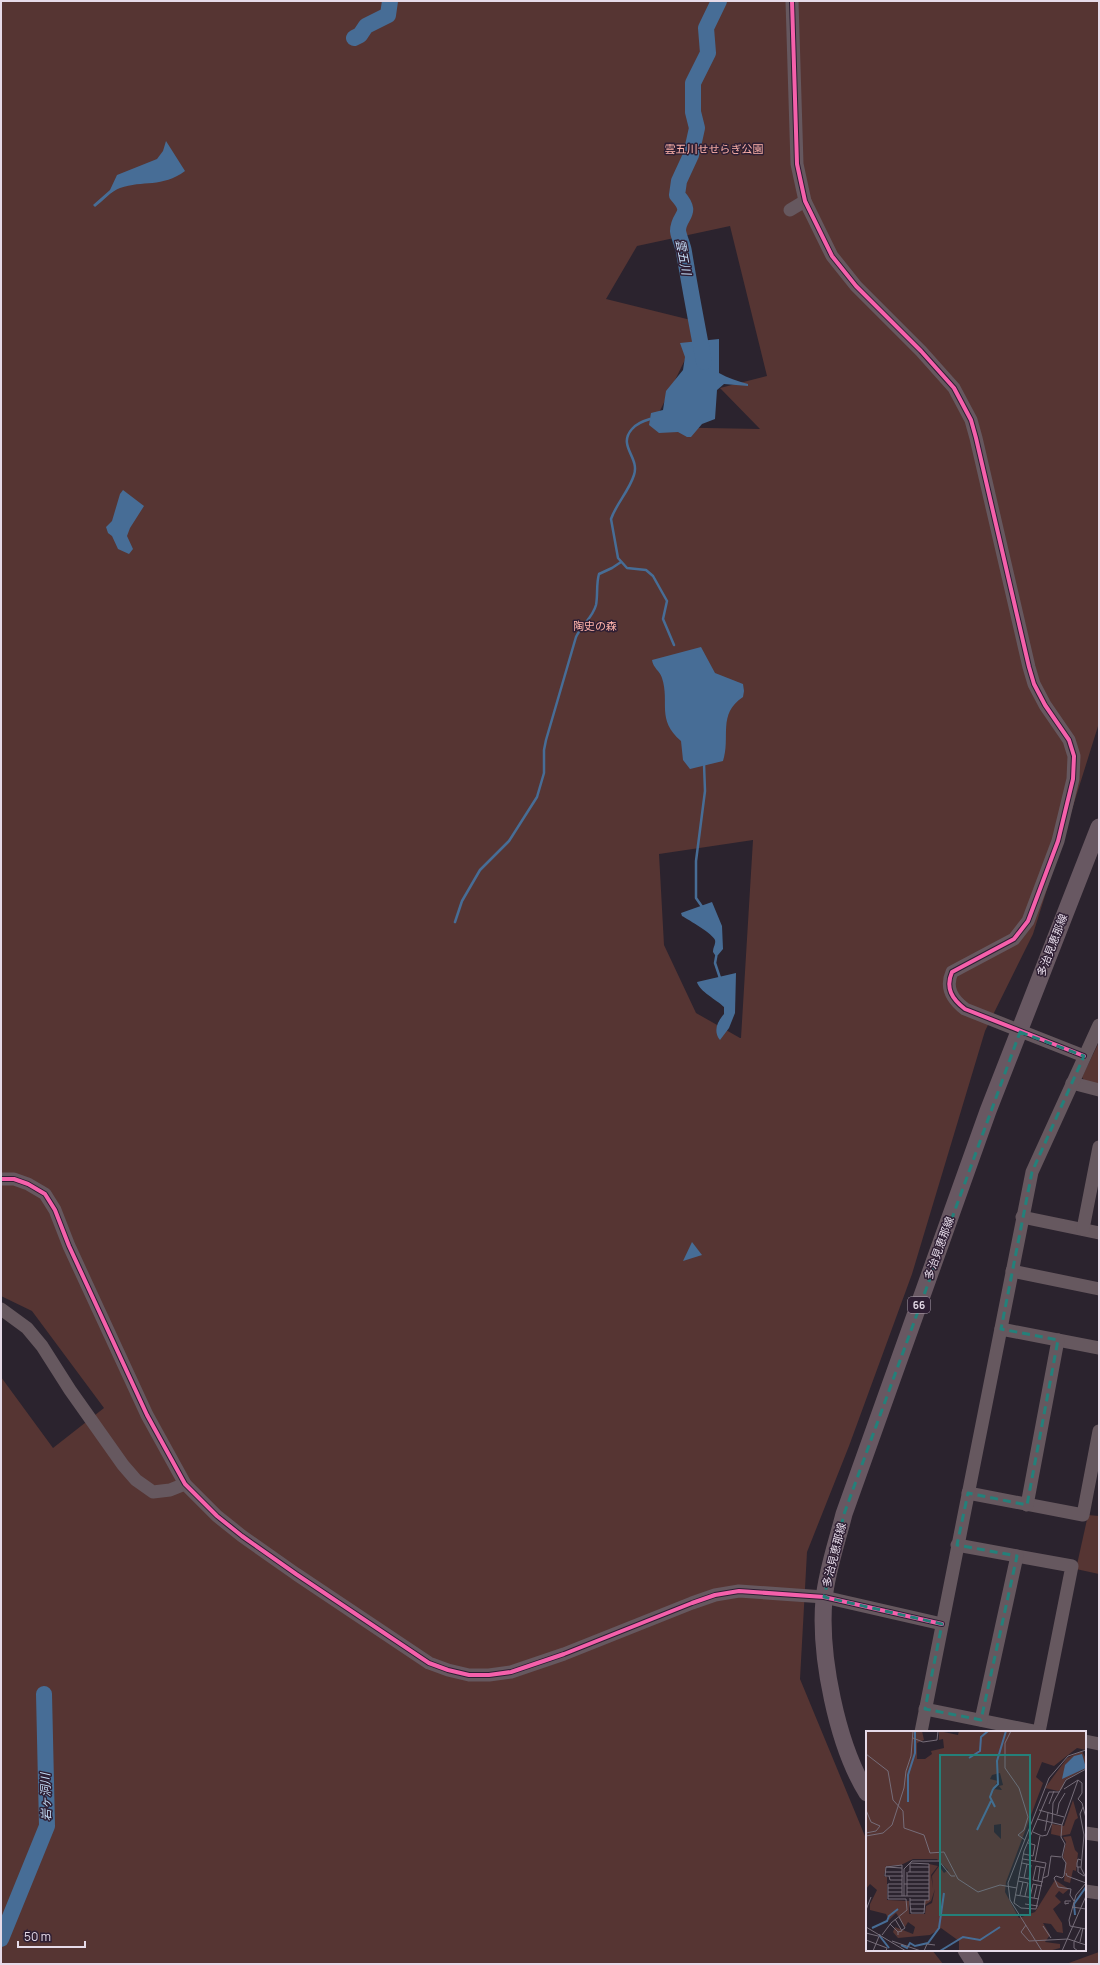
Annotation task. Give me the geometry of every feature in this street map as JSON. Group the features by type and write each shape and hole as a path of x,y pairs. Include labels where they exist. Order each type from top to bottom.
{"main road":[{"name":"多治見恵那線","path":"866,1791 856,1776 844,1741 828,1674 823,1618 824,1597 830,1566 844,1514 988,1111 1099,827"},
{"path":"967,1951 975,1964"}],"street":[{"path":"792,1 796,156 805,201 832,256 856,286 926,356 954,388 964,405 976,438 1034,684 1045,705 1069,740 1074,756 1073,779 1058,841 1028,921 1014,939 952,972 948,980 949,991 955,1001 965,1009 1084,1056"},
{"path":"790,210 805,201"},
{"path":"921,1731 1032,1172 1084,1056 1098,1032"},
{"path":"1072,1083 1099,1090"},
{"path":"1083,1229 1099,1146"},
{"path":"1,1179 14,1179 28,1184 45,1194 55,1210 69,1246 147,1415 185,1484 217,1516 242,1536 417,1656 448,1670 469,1675 489,1675 511,1672 538,1664 646,1622 671,1610 715,1595 739,1591 824,1597 942,1624"},
{"path":"1022,1217 1099,1233"},
{"path":"1012,1271 1099,1289"},
{"path":"1,1309 27,1328 42,1346 70,1390 123,1465 136,1480 153,1492 170,1490 185,1484"},
{"path":"1001,1329 1099,1348"},
{"path":"1028,1505 1058,1340"},
{"path":"968,1493 1083,1515 1099,1431"},
{"path":"957,1545 1072,1566 1039,1731"},
{"path":"981,1720 1017,1556"},
{"path":"925,1709 981,1720 1011,1729 1030,1731"},
{"path":"1086,1741 1099,1744"},
{"path":"1086,1833 1099,1835"},
{"path":"1086,1891 1099,1893"}],"highlighted area":[{"path":"1020,1032 1084,1056 1032,1172 1001,1329 1058,1340 1027,1505 968,1493 957,1545 1017,1556 981,1720 925,1709 942,1624 824,1597 844,1514"}],"green space":[{"path":"1,1 1099,1 1099,723 1033,934 985,1031 912,1274 849,1446 807,1552 800,1679 866,1839 866,1951 933,1951 943,1964 1,1964 1,1377 53,1448 104,1408 32,1311 1,1296","holes":["730,226 767,376 720,388 760,429 652,427 703,323 606,299 637,246","753,840 741,1038 696,1013 664,945 659,854"]},
{"path":"1099,1042 1099,1086 1085,1082 1082,1077"},
{"path":"1088,1515 1099,1516 1099,1574 1076,1569"},
{"path":"1099,1952 1099,1964 1066,1964"}],"water":[{"path":"166,141 185,171 168,180 137,184 117,189 95,207 93,205 110,190 117,175 157,159 163,151"},
{"path":"719,339 719,373 748,384 748,386 724,384 717,390 715,419 702,424 691,437 687,437 678,432 659,433 649,425 651,413 663,410 666,391 683,370 685,357 680,343"},
{"path":"123,490 144,506 130,528 127,536 133,549 129,554 118,549 106,527 112,521 120,494"},
{"path":"701,647 715,673 743,684 744,691 743,697 735,704 727,718 726,743 723,761 690,769 683,760 681,741 673,733 666,718 665,695 662,678 652,660"},
{"path":"712,902 722,926 723,949 718,955 715,955 713,952 715,940 713,937 682,916 681,913"},
{"path":"736,973 735,1013 729,1028 720,1040 716,1030 719,1020 724,1014 724,1007 701,989 697,982"},
{"path":"692,1242 702,1255 683,1261"}],"waterway":[{"path":"354,38 360,35 366,26 388,15 390,1"},
{"name":"雲五川","path":"704,362 683,249 678,231 685,207 677,195 679,181 691,155 697,128 693,112 693,83 708,53 706,28 719,1"},
{"path":"650,419 636,425 628,435 627,441 634,463 634,475 611,519 618,558 627,568 646,570 653,576 667,601 663,619 674,645"},
{"path":"455,922 462,901 480,870 509,841 537,797 544,773 544,750 546,740 576,637 590,617 596,605 599,574 621,562"},
{"path":"703,908 696,898 696,861 705,791 704,764"},
{"path":"717,952 715,963 720,978"},
{"name":"岩ヶ洞川","path":"1,1939 47,1826 44,1694"}],"cycle path":[{"path":"792,1 797,164 805,201 832,256 856,286 921,351 954,388 971,420 1034,684 1045,705 1069,740 1074,756 1073,779 1058,841 1028,921 1014,939 952,972 949,983 951,993 956,1001 965,1009 1084,1056"},
{"path":"1,1179 14,1179 28,1184 45,1194 55,1210 69,1246 147,1415 185,1484 217,1516 242,1536 429,1663 448,1670 469,1675 489,1675 511,1672 564,1654 692,1603 715,1595 739,1591 824,1597 942,1624"}],"park label":[{"name":"雲五川せせらぎ公園","path":"714,149"},
{"name":"陶史の森","path":"595,626"}]}
